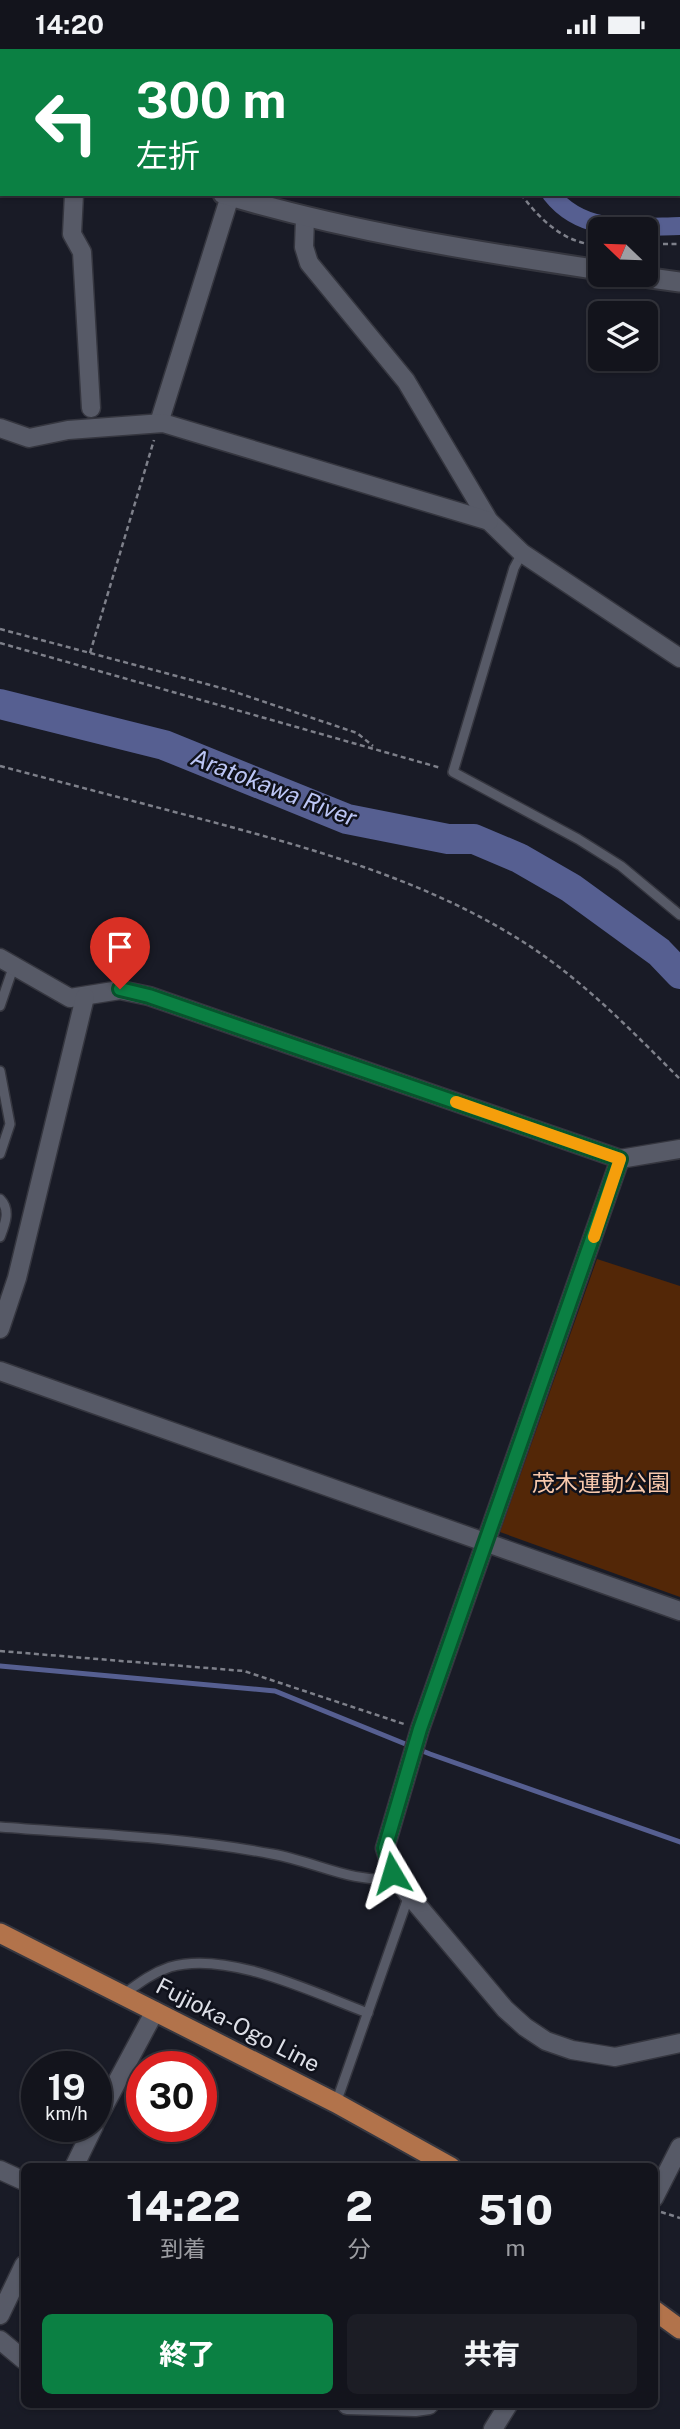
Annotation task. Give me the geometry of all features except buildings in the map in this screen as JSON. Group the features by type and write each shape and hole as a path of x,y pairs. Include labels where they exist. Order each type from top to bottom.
{"main road":[{"name":"Fujioka-Ogo Line","path":"0,1933 336,2103 444,2163"},
{"path":"658,2313 680,2329"}],"street":[{"path":"74,196 72,234 82,252 91,408"},
{"path":"159,423 227,196"},
{"path":"230,196 304,218 490,254 588,269"},
{"path":"304,218 304,247 309,263 406,381 489,521 522,553 680,658"},
{"path":"658,279 680,282"},
{"path":"0,428 29,438 68,430 159,423 489,521"},
{"path":"7,961 71,998 120,989 149,996 620,1159 680,1149"},
{"path":"0,1329 17,1278 85,997"},
{"path":"620,1159 488,1542 420,1729 385,1848 397,1879 409,1895 505,2009 546,2041 572,2050 614,2057 680,2043"},
{"path":"0,1371 680,1611"},
{"path":"112,2091 155,2011"},
{"path":"76,2163 86,2142"},
{"path":"658,2190 680,2147"},
{"path":"0,2169 21,2180"},
{"path":"2,2306 21,2271"},
{"path":"0,2340 21,2358"},
{"path":"493,2429 506,2408"}],"lane":[{"path":"522,553 514,568 453,772 578,839 621,866 680,915"},
{"path":"0,1006 7,961"},
{"path":"0,1070 10,1123 0,1154"},
{"path":"0,1199 7,1215 0,1237"},
{"path":"0,1827 131,1837 272,1854 371,1881 397,1879"},
{"path":"336,2103 409,1895"},
{"path":"124,1994 149,1976 172,1967 201,1963 283,1981 368,2013"}],"path":[{"path":"522,196 537,216 554,229 588,245"},
{"path":"658,244 680,244"},
{"path":"90,653 159,423"},
{"path":"0,629 229,690 357,733 376,748"},
{"path":"0,643 453,772"},
{"path":"0,766 289,842 380,873 456,905 512,934 558,966 614,1013 680,1079"},
{"path":"0,1651 244,1671 420,1729"},
{"path":"658,2211 680,2218"}],"green space":[{"name":"茂木運動公園","path":"597,1259 680,1286 680,1597 500,1532"}],"waterway":[{"path":"553,196 578,216 610,226 680,226"},
{"name":"Aratokawa River","path":"0,704 164,745 347,819 448,839 474,839 519,858 571,888 659,952 680,974"},
{"path":"0,1666 275,1691 430,1754 680,1842"}],"slow traffic":[{"path":"456,1102 620,1159 594,1237"}],"route":[{"path":"120,989 149,996 620,1159 488,1542 420,1729 385,1848 392,1873"}]}
